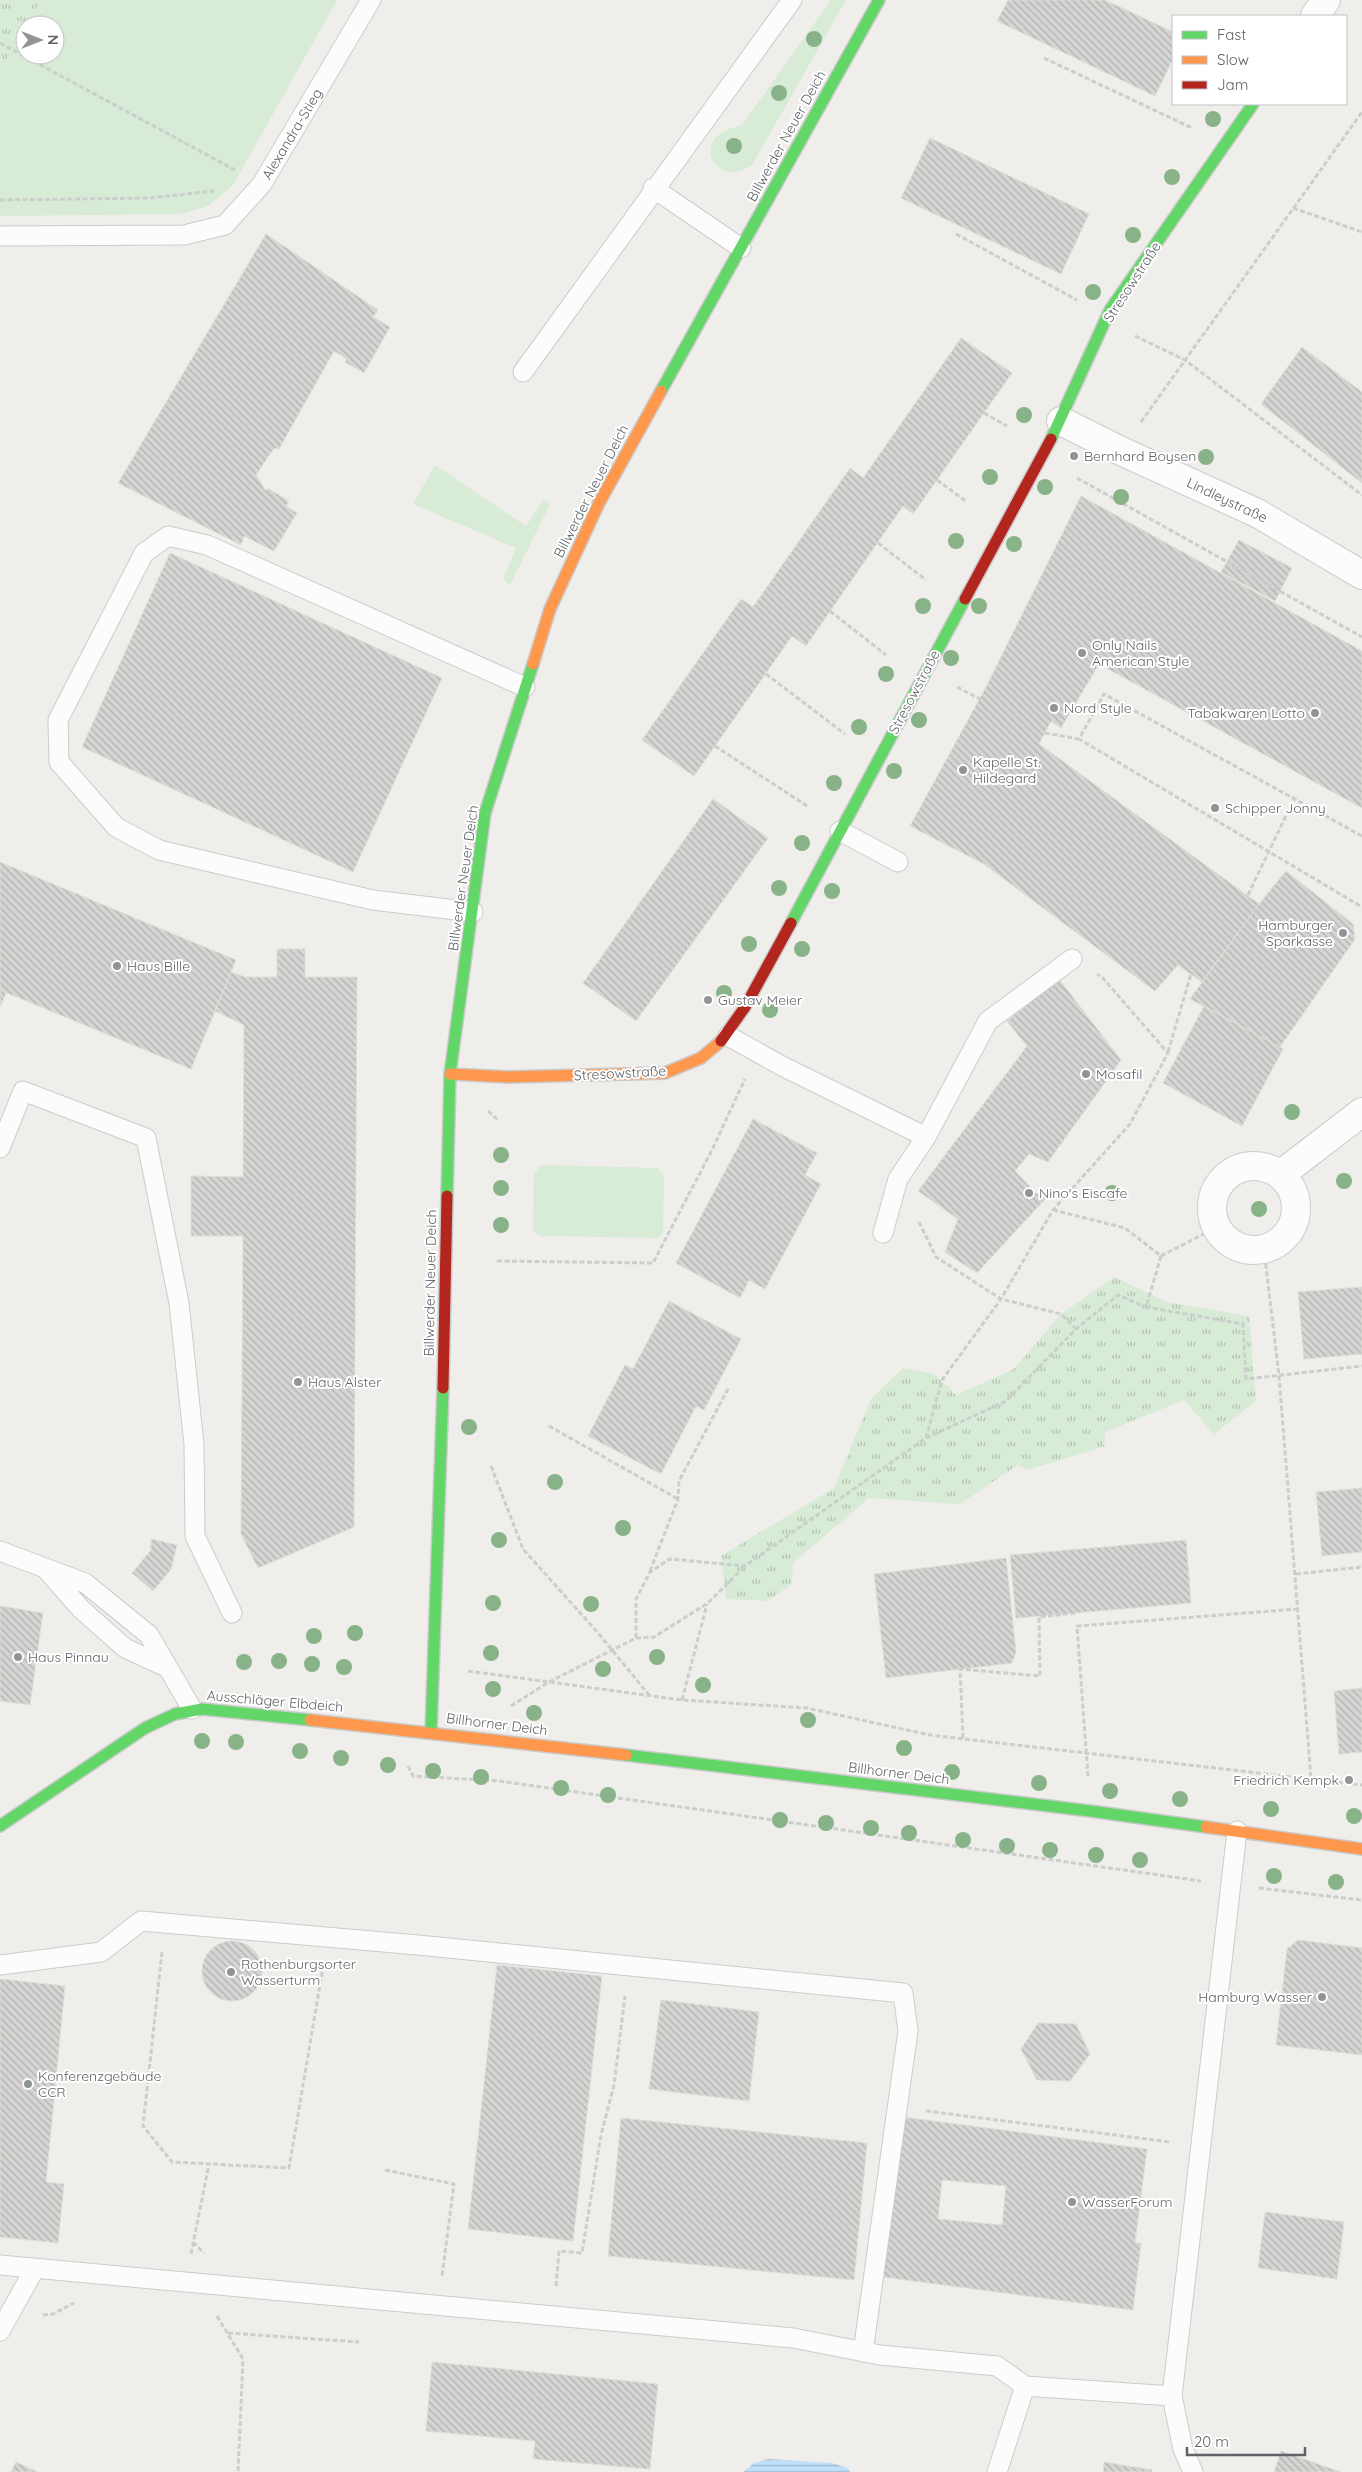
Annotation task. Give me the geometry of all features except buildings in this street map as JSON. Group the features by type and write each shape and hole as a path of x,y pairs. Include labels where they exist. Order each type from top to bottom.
{"street":[{"name":"Billwerder Neuer Deich","path":"431,1732 440,1478 450,1074 485,813 550,609 598,503 879,0"},
{"path":"1316,15 1326,0"},
{"name":"Stresowstraße","path":"450,1074 508,1077 665,1073 686,1066 706,1056 728,1036 764,973 1061,420 1110,310 1252,105"},
{"name":"Lindleystraße","path":"1061,420 1121,451 1257,513 1362,575"},
{"path":"1280,1175 1362,1112"},
{"path":"1253,1166 1268,1168 1280,1175 1290,1186 1296,1201 1296,1217 1290,1231 1279,1242 1264,1249 1251,1250 1237,1247 1225,1238 1217,1227 1212,1214 1213,1200 1218,1186 1227,1176 1240,1168 1253,1166"},
{"name":"Ausschläger Elbdeich","path":"4,1819 145,1728 175,1714 192,1710 431,1732"},
{"name":"Billhorner Deich","path":"431,1732 1090,1811 1362,1849"}],"lane":[{"name":"Alexandra-Stieg","path":"0,236 184,235 225,225 262,184 371,0"},
{"path":"523,372 653,188 792,0"},
{"path":"653,188 741,248"},
{"path":"472,912 373,900 159,850 116,827 59,762 58,720 144,553 168,536 207,545 525,687"},
{"path":"840,831 898,862"},
{"path":"882,1233 898,1178 926,1137 988,1021 1072,959"},
{"path":"728,1036 926,1137"},
{"path":"0,1148 23,1091 146,1138 179,1303 194,1444 195,1536 232,1613"},
{"path":"0,1551 45,1567 81,1609 125,1648 168,1668 192,1710"},
{"path":"1194,2472 1183,2449 1172,2396 1237,1831"},
{"path":"0,1964 101,1952 141,1921 328,1937 903,1993 908,2031 863,2352"},
{"path":"0,2265 34,2270 793,2338 863,2352 997,2366 1026,2386 1172,2396"},
{"path":"4,2324 34,2270"},
{"path":"997,2472 1026,2386"}],"path":[{"path":"0,43 262,184"},
{"path":"1044,58 1192,128"},
{"path":"1121,451 1362,112"},
{"path":"0,200 183,196 262,184"},
{"path":"1293,208 1362,232"},
{"path":"956,234 1074,298 1105,321 1185,360 1362,495"},
{"path":"984,413 1006,426"},
{"path":"1077,478 1362,637"},
{"path":"937,480 967,502"},
{"path":"878,543 926,580"},
{"path":"830,612 886,655"},
{"path":"766,674 845,734"},
{"path":"1079,739 1104,694 1362,836"},
{"path":"1045,733 1079,739 1362,907"},
{"path":"715,746 807,806"},
{"path":"1248,895 1270,853 1294,799"},
{"path":"1072,959 1102,977 1168,1053"},
{"path":"926,1438 942,1380 1001,1299 1053,1210 1130,1124 1168,1053 1191,974"},
{"path":"497,1261 653,1263 712,1150 755,1051"},
{"path":"898,1178 936,1257 1001,1299 1061,1314 1076,1329"},
{"path":"1053,1210 1125,1228 1161,1256"},
{"path":"1146,1306 1161,1256 1217,1227"},
{"path":"1264,1249 1279,1376 1311,1778"},
{"path":"549,1682 636,1638 654,1637 708,1603 745,1566 926,1438 1006,1401 1076,1329 1118,1295 1146,1306 1243,1324 1246,1379 1362,1366"},
{"path":"636,1638 636,1599 650,1572 678,1499 680,1481 729,1387"},
{"path":"549,1426 678,1499"},
{"path":"491,1466 524,1549 650,1696"},
{"path":"650,1572 670,1559 745,1566"},
{"path":"1296,1574 1362,1567"},
{"path":"682,1700 708,1603"},
{"path":"1090,1811 1077,1626 1298,1609"},
{"path":"964,1738 960,1669 1040,1676 1039,1616 1075,1613"},
{"path":"433,1666 682,1700 807,1708 930,1735 1362,1785"},
{"path":"390,1727 413,1776 499,1781 1231,1885 1362,1900"},
{"path":"165,1923 143,2126 172,2162 289,2168 328,1937"},
{"path":"553,2316 559,2251 582,2253 601,2135 614,2085 622,2028"},
{"path":"898,2107 1200,2146"},
{"path":"190,2258 210,2164"},
{"path":"385,2170 454,2184 444,2251"},
{"path":"4,2324 53,2314 82,2300"},
{"path":"214,2311 243,2359 238,2472"},
{"path":"228,2333 359,2342"}],"green space":[{"path":"0,0 41,0 32,15 15,15 15,45 0,71"},
{"path":"41,0 337,0 233,185 208,206 181,214 0,216 0,71 15,45 15,65 65,65 65,15 33,15"},
{"path":"831,0 846,0 752,165 742,171 732,172 723,170 716,165 712,158 713,142 722,132 742,125"},
{"path":"435,465 526,526 544,499 550,504 510,585 503,579 516,548 413,504"},
{"path":"541,1165 658,1168 664,1176 663,1233 657,1238 540,1236 533,1230 534,1174"},
{"path":"1114,1277 1167,1302 1249,1316 1256,1401 1214,1434 1184,1400 1105,1432 1104,1447 1027,1470 1018,1465 960,1504 869,1498 793,1563 792,1584 768,1601 726,1599 721,1556 834,1488 871,1399 903,1368 934,1374 956,1395 1014,1369 1061,1314"}],"water":[{"path":"768,2459 832,2463 848,2468 850,2472 743,2472 754,2463"}],"traffic: fast":[{"path":"661,391 879,0"},
{"path":"1051,439 1110,310 1252,105"},
{"path":"791,923 965,599"},
{"path":"447,1196 450,1074 485,813 533,664"},
{"path":"431,1732 443,1388"},
{"path":"0,1826 145,1728 175,1714 202,1709 310,1720"},
{"path":"626,1755 1090,1811 1206,1827"}],"traffic: slow":[{"path":"533,664 550,609 599,503 661,391"},
{"path":"450,1074 508,1077 665,1073 701,1058 721,1041"},
{"path":"310,1720 626,1755"},
{"path":"1206,1827 1362,1849"}],"traffic: jam":[{"path":"965,599 1051,439"},
{"path":"721,1041 745,1007 791,923"},
{"path":"443,1388 447,1196"}],"place":[{"name":"Bernhard Boysen","path":"1074,456"},
{"name":"Only Nails American Style","path":"1082,653"},
{"name":"Nord Style","path":"1054,708"},
{"name":"Tabakwaren Lotto","path":"1315,713"},
{"name":"Kapelle St. Hildegard","path":"963,770"},
{"name":"Schipper Jonny","path":"1215,808"},
{"name":"Hamburger Sparkasse","path":"1343,933"},
{"name":"Haus Bille","path":"117,966"},
{"name":"Gustav Meier","path":"708,1000"},
{"name":"Mosafil","path":"1086,1074"},
{"name":"Nino's Eiscafe","path":"1029,1193"},
{"name":"Haus Alster","path":"298,1382"},
{"name":"Haus Pinnau","path":"18,1657"},
{"name":"Friedrich Kempk","path":"1349,1780"},
{"name":"Rothenburgsorter Wasserturm","path":"231,1972"},
{"name":"Hamburg Wasser","path":"1322,1997"},
{"name":"Konferenzgebäude CCR","path":"28,2084"},
{"name":"WasserForum","path":"1072,2202"}]}
